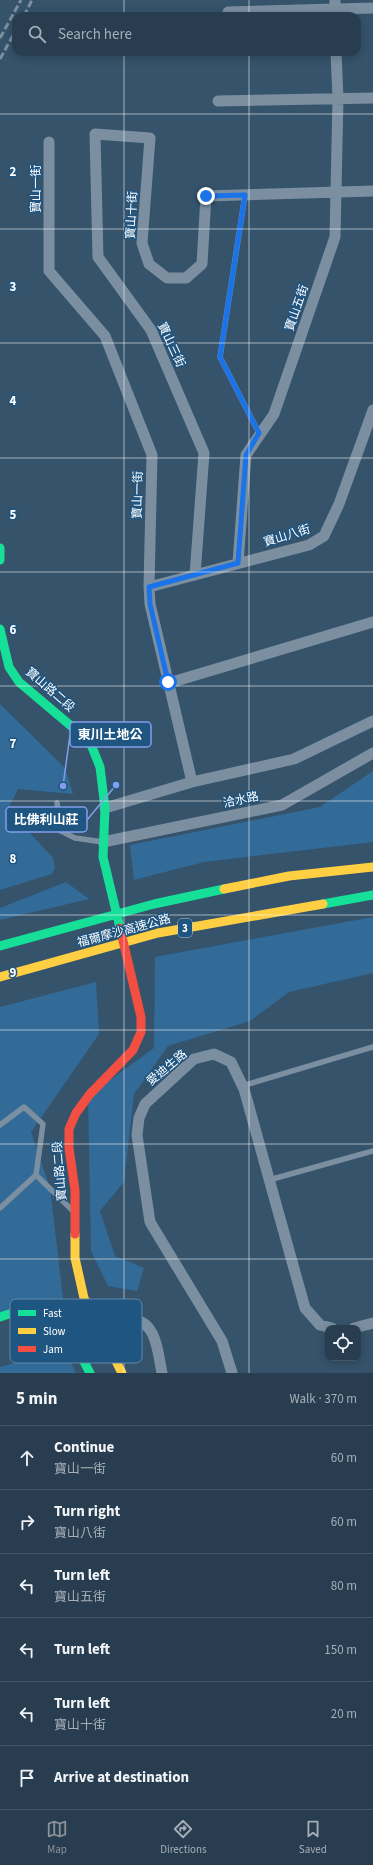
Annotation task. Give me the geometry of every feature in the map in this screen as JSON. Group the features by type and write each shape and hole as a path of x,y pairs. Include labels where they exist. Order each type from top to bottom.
{"main road":[{"path":"0,548 0,560"},
{"name":"寶山路二段","path":"0,629 9,667 19,682 90,742 100,767 105,808 103,857 141,1017 141,1032 133,1050 90,1094 76,1112 69,1129 69,1148 75,1190 75,1258 79,1281 84,1299"},
{"name":"福爾摩沙高速公路","path":"0,946 162,903 289,876 373,867"},
{"name":"福爾摩沙高速公路","path":"0,977 158,933 373,895"},
{"path":"0,1318 10,1314"},
{"path":"83,1363 90,1373"},
{"name":"寶山路二段","path":"117,1363 122,1373"}],"street":[{"path":"228,12 373,8"},
{"name":"寶山五街","path":"238,563 246,455 259,433 274,414 335,237 338,98 336,56"},
{"path":"218,101 373,98"},
{"name":"寶山十街","path":"95,134 150,138 142,243 149,264 167,278 186,278 202,264 206,196 373,191"},
{"name":"寶山三街","path":"95,134 98,257 151,330 204,453 195,575"},
{"name":"寶山一街","path":"49,142 49,271 105,336 152,455 149,587 150,604 192,782"},
{"name":"寶山八街","path":"149,587 309,545 324,536 339,504 373,410"},
{"path":"168,682 373,622"},
{"path":"105,808 192,782 294,760 373,720"},
{"name":"洽水路","path":"103,842 282,805 373,754"},
{"name":"愛迪生路","path":"232,1373 222,1341 150,1222 137,1135 139,1118 145,1104 194,1060 214,1054 231,1062 242,1086 305,1308 320,1325 325,1326"},
{"path":"361,1326 373,1322"},
{"path":"142,1323 153,1333 162,1373"}],"lane":[{"path":"245,195 220,357 259,433"},
{"path":"58,803 61,831 75,838 103,842"},
{"path":"242,1086 373,1047"},
{"path":"0,1125 24,1107 43,1124 36,1175 0,1208"},
{"path":"269,1180 373,1151"},
{"path":"36,1175 75,1214"}],"shaded area":[{"path":"0,704 65,768 73,794 18,789 8,809 53,858 55,868 52,874 0,890"},
{"path":"373,771 373,842 204,862 134,880 130,845 320,807"},
{"path":"66,882 89,899 0,920 0,908"},
{"path":"373,917 373,973 289,992 250,1021 168,1046 134,1094 124,1182 100,1211 115,1256 144,1268 137,1291 108,1286 91,1251 88,1096 154,1048 155,957"},
{"path":"96,982 99,1034 31,1132 50,1188 63,1299 10,1299 10,1317 0,1317 0,1007"},
{"path":"14,1363 71,1363 76,1373 0,1373 0,1367"}],"railway":[{"path":"14,12 21,0"},
{"path":"26,12 32,0"},
{"path":"0,38 12,16"},
{"path":"0,59 12,37"}],"traffic: fast":[{"path":"0,548 0,560"},
{"path":"0,629 9,667 19,682 90,742 100,767 105,808 103,857 120,928"},
{"path":"0,946 154,904 224,889"},
{"path":"323,904 373,895"},
{"path":"0,1317 10,1314"},
{"path":"85,1363 90,1373"}],"traffic: slow":[{"path":"224,889 289,876 373,867"},
{"path":"0,977 158,933 323,904"},
{"path":"75,1234 75,1258 85,1299"},
{"path":"117,1363 122,1373"}],"traffic: jam":[{"path":"75,1234 75,1190 69,1148 69,1129 76,1113 90,1094 133,1050 141,1032 141,1017 120,928"}],"place":[{"name":"比佛利山莊","path":"116,785"},
{"name":"東川土地公","path":"63,786"}],"route":[{"path":"168,682 150,604 149,587 238,563 246,455 259,433 220,357 245,195 206,196"}]}
